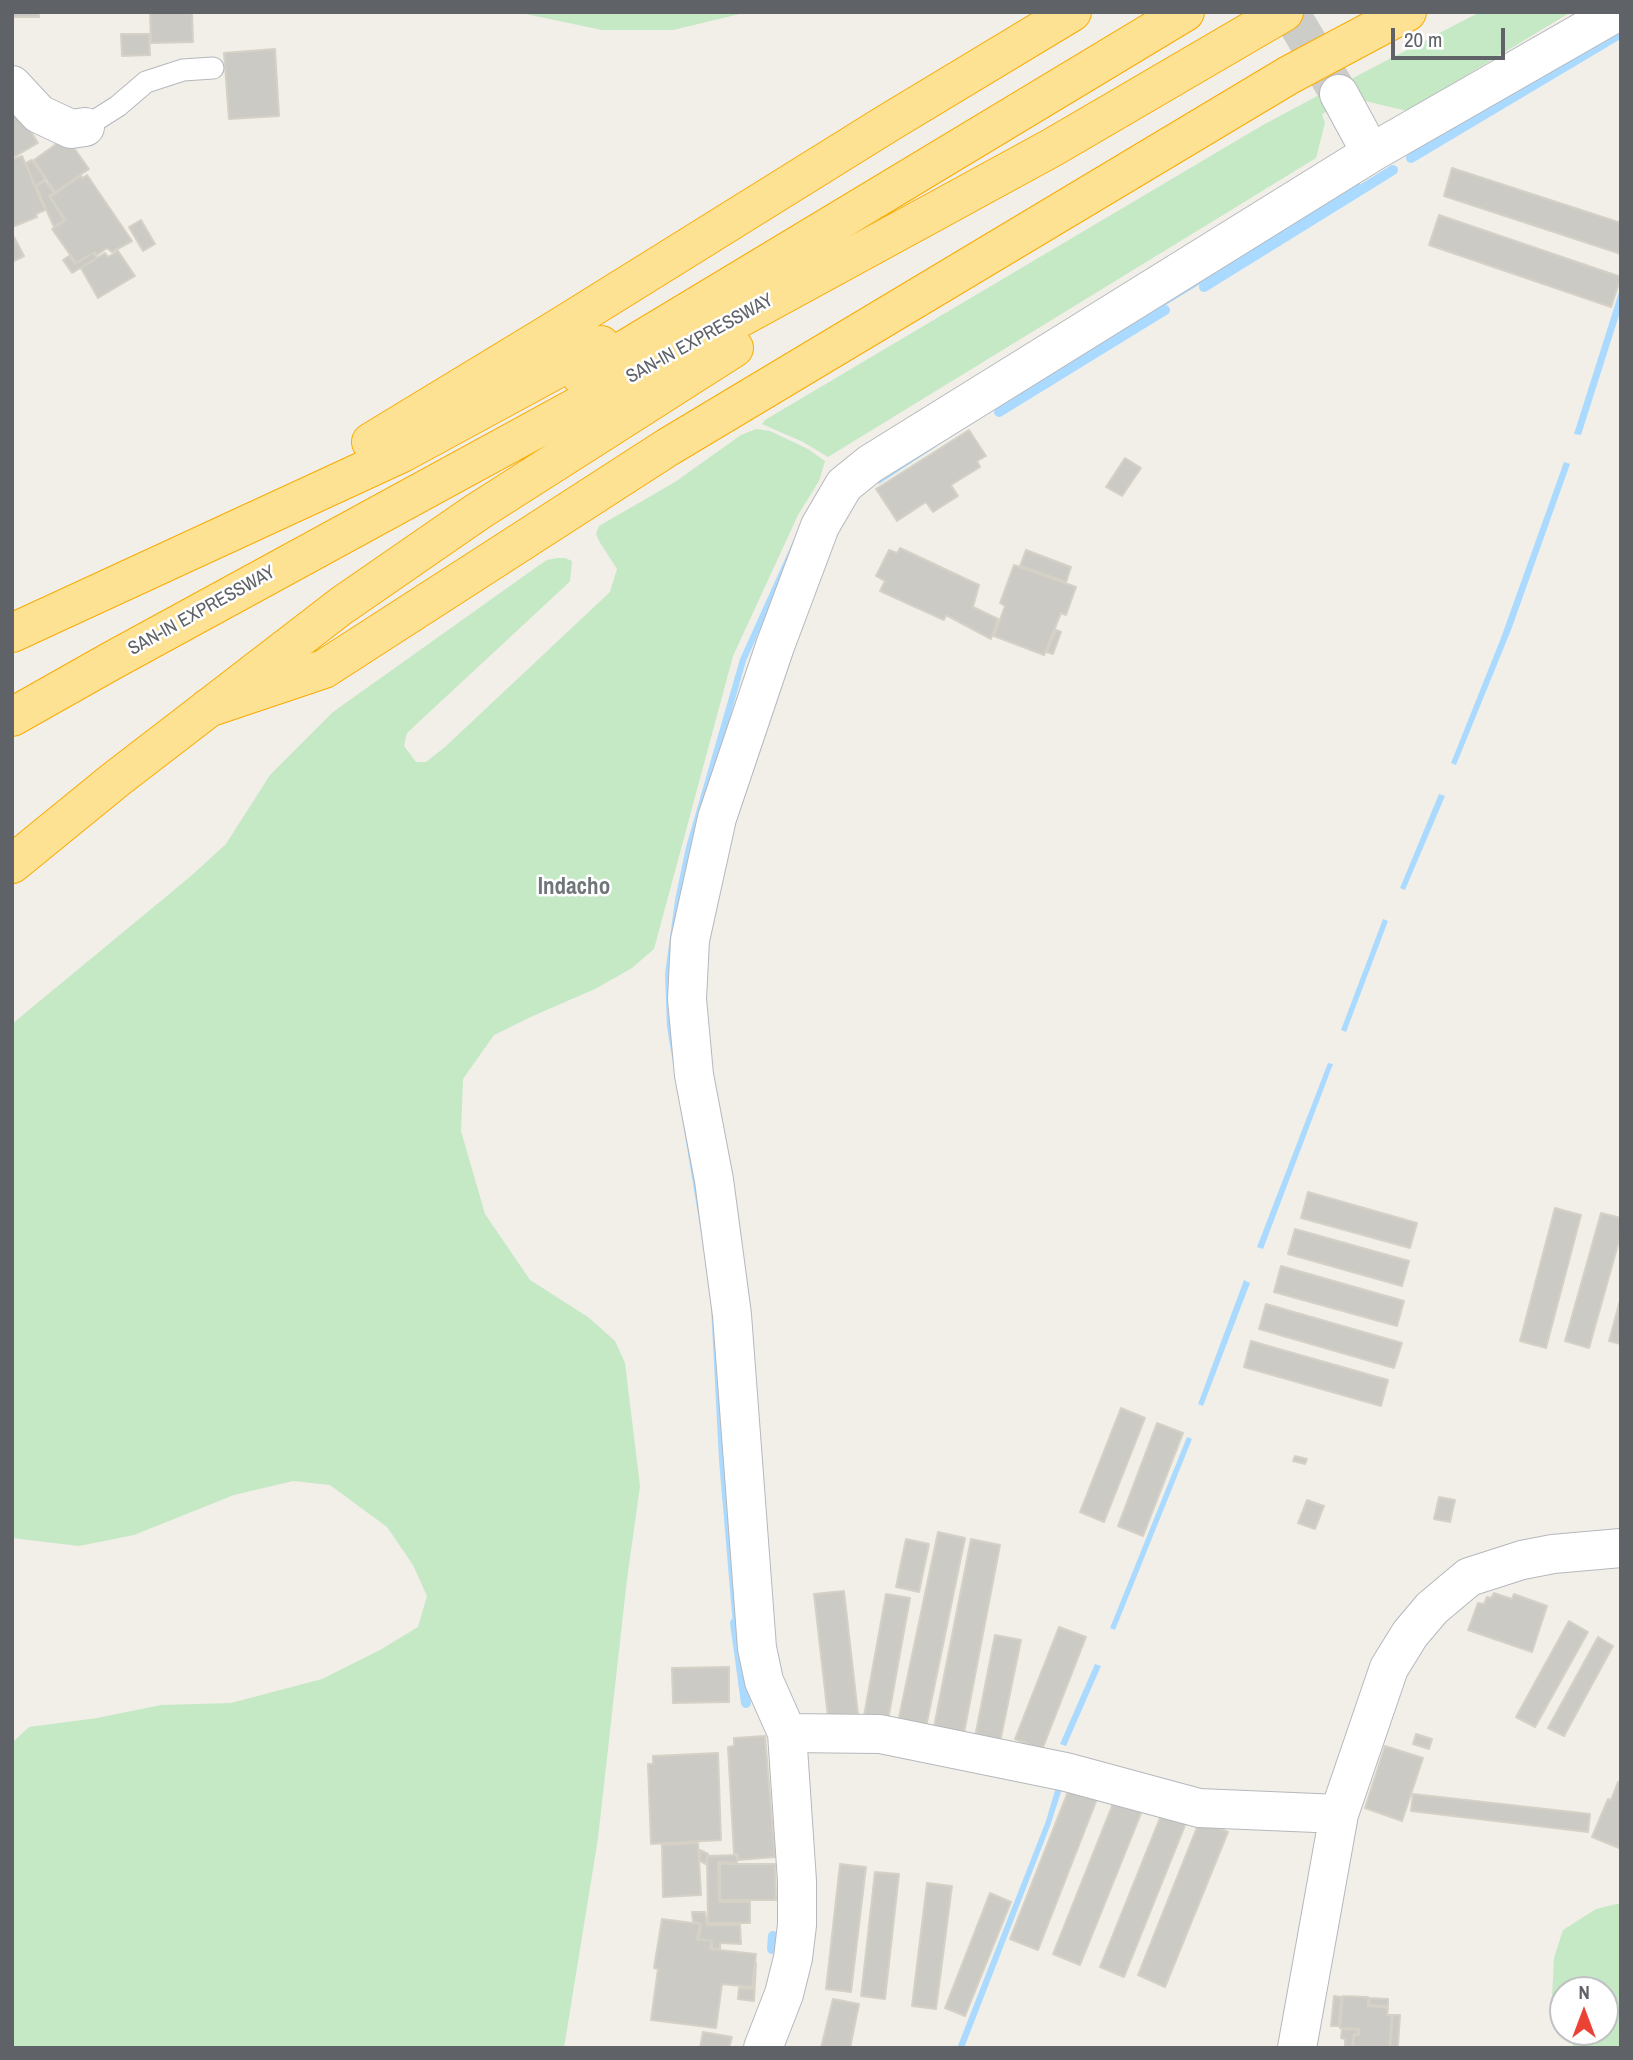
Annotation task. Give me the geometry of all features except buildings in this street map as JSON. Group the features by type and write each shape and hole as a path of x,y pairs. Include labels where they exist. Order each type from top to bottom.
{"highway":[{"path":"198,546 557,330 888,122 1072,12"},
{"name":"SAN-IN EXPRESSWAY","path":"113,660 1185,12"},
{"name":"SAN-IN EXPRESSWAY","path":"12,717 1053,147 1284,12"},
{"path":"208,708 324,669 668,447 1289,75 1407,12"},
{"path":"12,633 402,453 1020,111"},
{"path":"12,864 341,606 477,512 1053,147"}],"street":[{"path":"763,2048 793,1958 797,1925 797,1881 787,1733 764,1681 757,1648 732,1315 714,1180 694,1075 687,999 690,940 717,818 820,526 844,485 870,464 1371,153 1617,12"},
{"path":"12,85 39,114 71,129 85,127"},
{"path":"1339,94 1371,153"},
{"path":"1297,2048 1339,1814 1389,1668 1410,1634 1432,1608 1469,1577 1498,1566 1553,1554 1621,1548"},
{"path":"787,1733 880,1734 1066,1772 1199,1808 1339,1814"}],"lane":[{"path":"85,127 118,106 146,82 183,70 213,68"}],"green space":[{"path":"516,12 748,12 673,30 602,30"},
{"path":"1480,12 1571,12 1407,111 1365,101 1351,79"},
{"path":"1321,94 1330,110 1322,114 1325,123 1316,158 828,457 803,442 762,424 1263,125"},
{"path":"756,429 770,431 808,449 825,461 819,481 798,515 733,656 654,949 632,968 595,989 494,1035 463,1079 461,1131 485,1214 530,1280 588,1317 615,1341 625,1363 640,1486 598,1838 564,2048 12,2048 12,1743 29,1727 97,1718 161,1705 231,1703 322,1679 380,1650 418,1627 427,1596 413,1565 387,1527 330,1485 293,1481 234,1495 134,1535 79,1546 12,1538 12,1024 226,844 270,775 333,712 547,560 565,558 572,561 570,581 407,733 404,746 416,762 426,762 445,747 610,592 617,569 596,534 599,526 675,482 741,435"},
{"path":"1621,1903 1621,2048 1573,2046 1619,2046 1619,1976 1553,1976 1554,1958 1563,1930 1596,1909"}],"water":[{"path":"1359,181 1361,186 974,422 879,484 876,480"},
{"path":"1621,286 1621,309 1581,435 1574,434"},
{"path":"1564,462 1570,464 1511,630 1456,765 1451,763 1501,638"},
{"path":"803,519 808,523 746,661 697,833 708,1239 739,1635 734,1637 719,1460 710,1287 667,1027 665,974 675,900 686,847 740,659"},
{"path":"1439,794 1445,796 1405,890 1400,888"},
{"path":"1383,919 1388,921 1346,1032 1341,1030"},
{"path":"1328,1063 1333,1064 1263,1249 1257,1247"},
{"path":"1244,1280 1250,1283 1203,1406 1198,1404"},
{"path":"1187,1437 1192,1439 1115,1630 1110,1628"},
{"path":"1095,1664 1101,1666 1066,1746 1060,1744"},
{"path":"1056,1787 1062,1789 1050,1826 964,2048 957,2048 1046,1821"}],"waterway":[{"path":"1411,158 1621,33"},
{"path":"1204,287 1393,170"},
{"path":"999,412 1165,310"},
{"path":"735,1623 746,1703"},
{"path":"772,1949 773,1936"}],"tunnel":[{"path":"1290,12 1336,89"}],"district":[{"name":"Indacho","path":"574,888"}]}
